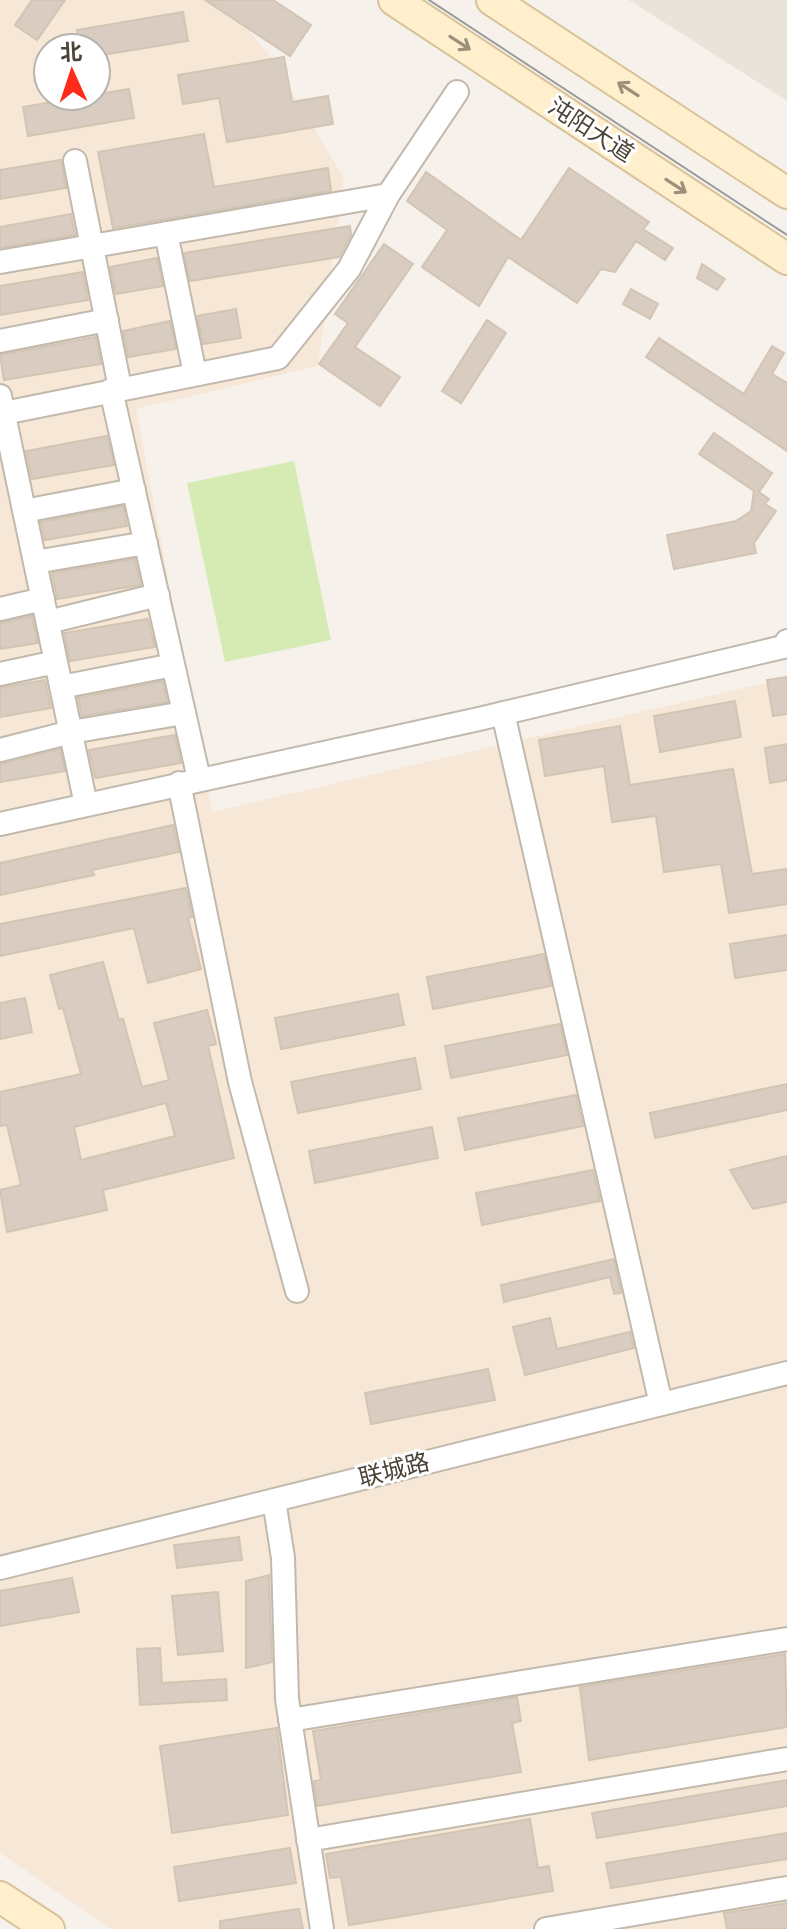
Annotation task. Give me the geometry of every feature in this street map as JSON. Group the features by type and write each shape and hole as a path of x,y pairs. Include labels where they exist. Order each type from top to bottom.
{"main road":[{"name":"沌阳大道","path":"394,0 787,259"},
{"path":"492,0 787,193"},
{"path":"0,1897 49,1929"},
{"path":"0,1917 19,1929"}],"street":[{"path":"86,805 1,402 115,389 278,358 349,269 388,195 457,92"},
{"path":"75,161 107,320 115,389 134,490 184,713 189,781 240,1082 297,1291"},
{"path":"0,262 388,195"},
{"path":"166,233 195,374"},
{"path":"0,341 107,320"},
{"path":"24,511 134,490"},
{"path":"35,562 146,543"},
{"path":"48,622 158,595"},
{"path":"0,609 43,599"},
{"path":"0,824 503,713 783,647 787,641"},
{"path":"0,674 56,662"},
{"path":"61,687 173,665"},
{"path":"0,750 71,732 184,713"},
{"path":"503,713 661,1404"},
{"name":"联城路","path":"0,1568 787,1373"},
{"path":"274,1500 283,1558 290,1720 322,1929"},
{"path":"290,1720 787,1639"},
{"path":"308,1840 787,1759"},
{"path":"546,1929 787,1888"}],"shaded area":[{"path":"0,0 223,0 270,56 344,178 318,366 136,409 212,812 787,678 787,1929 112,1929 0,1853"},
{"path":"629,0 787,0 787,101"}],"green space":[{"path":"294,461 331,640 225,662 187,483"}],"building":[{"path":"32,0 65,0 43,32 32,32 32,37 15,25"},
{"path":"205,0 273,0 311,25 290,56"},
{"path":"183,12 188,41 112,53 112,32 77,30"},
{"path":"284,57 292,102 328,96 333,124 227,142 219,98 183,104 178,75"},
{"path":"129,89 134,118 28,136 23,107 32,105 32,112 112,112 112,92"},
{"path":"204,134 214,187 328,168 331,191 113,228 98,152"},
{"path":"61,160 66,188 0,199 0,170"},
{"path":"569,168 649,222 643,229 673,248 665,260 636,241 615,272 601,269 577,303 508,257 479,306 422,267 447,230 407,201 426,172 521,240"},
{"path":"71,214 75,235 0,248 0,227"},
{"path":"350,226 351,235 339,257 190,281 184,253"},
{"path":"384,244 413,264 355,347 400,377 380,406 319,364 348,323 335,314"},
{"path":"157,258 163,286 116,294 110,267"},
{"path":"702,264 725,279 717,290 697,278"},
{"path":"83,272 88,300 0,315 0,286"},
{"path":"631,289 658,304 650,319 623,304"},
{"path":"236,309 241,338 203,344 197,316"},
{"path":"487,320 506,333 461,403 442,391"},
{"path":"170,321 176,349 128,357 123,331"},
{"path":"96,337 101,364 4,380 0,355"},
{"path":"659,338 744,394 772,346 784,353 772,374 787,383 787,451 646,357"},
{"path":"714,433 772,473 759,492 769,499 765,504 776,511 754,543 756,553 674,569 667,535 736,521 751,511 754,491 699,454"},
{"path":"107,436 114,465 32,479 26,451"},
{"path":"123,506 127,526 45,540 41,522"},
{"path":"135,559 141,585 57,599 52,573"},
{"path":"32,616 38,643 0,649 0,623"},
{"path":"148,619 155,647 70,661 64,633"},
{"path":"787,677 787,714 773,716 767,680"},
{"path":"45,680 51,708 0,717 0,688"},
{"path":"163,681 167,702 82,716 78,698"},
{"path":"735,701 741,737 660,752 654,716"},
{"path":"620,726 630,785 733,769 752,874 787,869 787,904 729,913 721,864 664,872 656,816 612,822 604,766 545,776 539,740"},
{"path":"175,735 181,763 95,778 89,750"},
{"path":"787,744 787,780 770,783 765,748"},
{"path":"60,749 65,771 0,782 0,764"},
{"path":"173,825 179,852 92,870 94,875 0,895 0,863"},
{"path":"186,888 192,917 188,918 201,969 148,983 134,928 0,956 0,924"},
{"path":"787,935 787,970 735,978 730,944"},
{"path":"544,954 551,986 433,1009 427,977"},
{"path":"103,962 142,1087 169,1080 154,1023 207,1010 216,1044 208,1046 234,1158 103,1190 107,1210 7,1232 0,1190 21,1185 7,1125 0,1126 0,1092 81,1074 63,1008 59,1009 50,975","holes":["166,1103 175,1136 81,1160 74,1127"]},
{"path":"398,994 404,1025 281,1049 275,1018"},
{"path":"25,998 32,1032 0,1039 0,1003"},
{"path":"560,1024 567,1055 451,1078 445,1046"},
{"path":"415,1058 421,1089 298,1113 291,1082"},
{"path":"787,1084 787,1110 655,1138 650,1113"},
{"path":"576,1095 583,1126 465,1150 458,1118"},
{"path":"432,1127 438,1158 315,1183 309,1151"},
{"path":"787,1156 787,1202 753,1209 730,1170"},
{"path":"593,1170 600,1201 482,1225 476,1193"},
{"path":"614,1259 621,1293 614,1294 610,1277 504,1302 501,1285"},
{"path":"550,1318 557,1349 630,1332 634,1348 525,1375 513,1327"},
{"path":"488,1369 495,1400 371,1424 365,1393"},
{"path":"239,1537 242,1560 177,1568 174,1545"},
{"path":"269,1575 272,1662 246,1668 246,1581"},
{"path":"72,1578 79,1612 0,1626 0,1591"},
{"path":"218,1592 223,1651 178,1655 172,1596"},
{"path":"160,1648 162,1683 226,1679 227,1700 140,1705 137,1649"},
{"path":"785,1654 787,1727 589,1760 580,1687"},
{"path":"517,1697 521,1721 512,1723 521,1772 317,1806 314,1781 321,1780 313,1731"},
{"path":"277,1728 288,1815 172,1833 160,1746"},
{"path":"787,1780 787,1806 597,1838 592,1813"},
{"path":"530,1819 538,1868 549,1866 553,1891 349,1925 341,1877 330,1878 326,1854"},
{"path":"787,1833 787,1859 611,1888 606,1863"},
{"path":"290,1848 296,1883 179,1901 174,1867"},
{"path":"787,1903 787,1929 727,1929 724,1913"},
{"path":"299,1909 303,1929 220,1929 220,1921"}],"tram line":[{"path":"429,0 787,235"}]}
